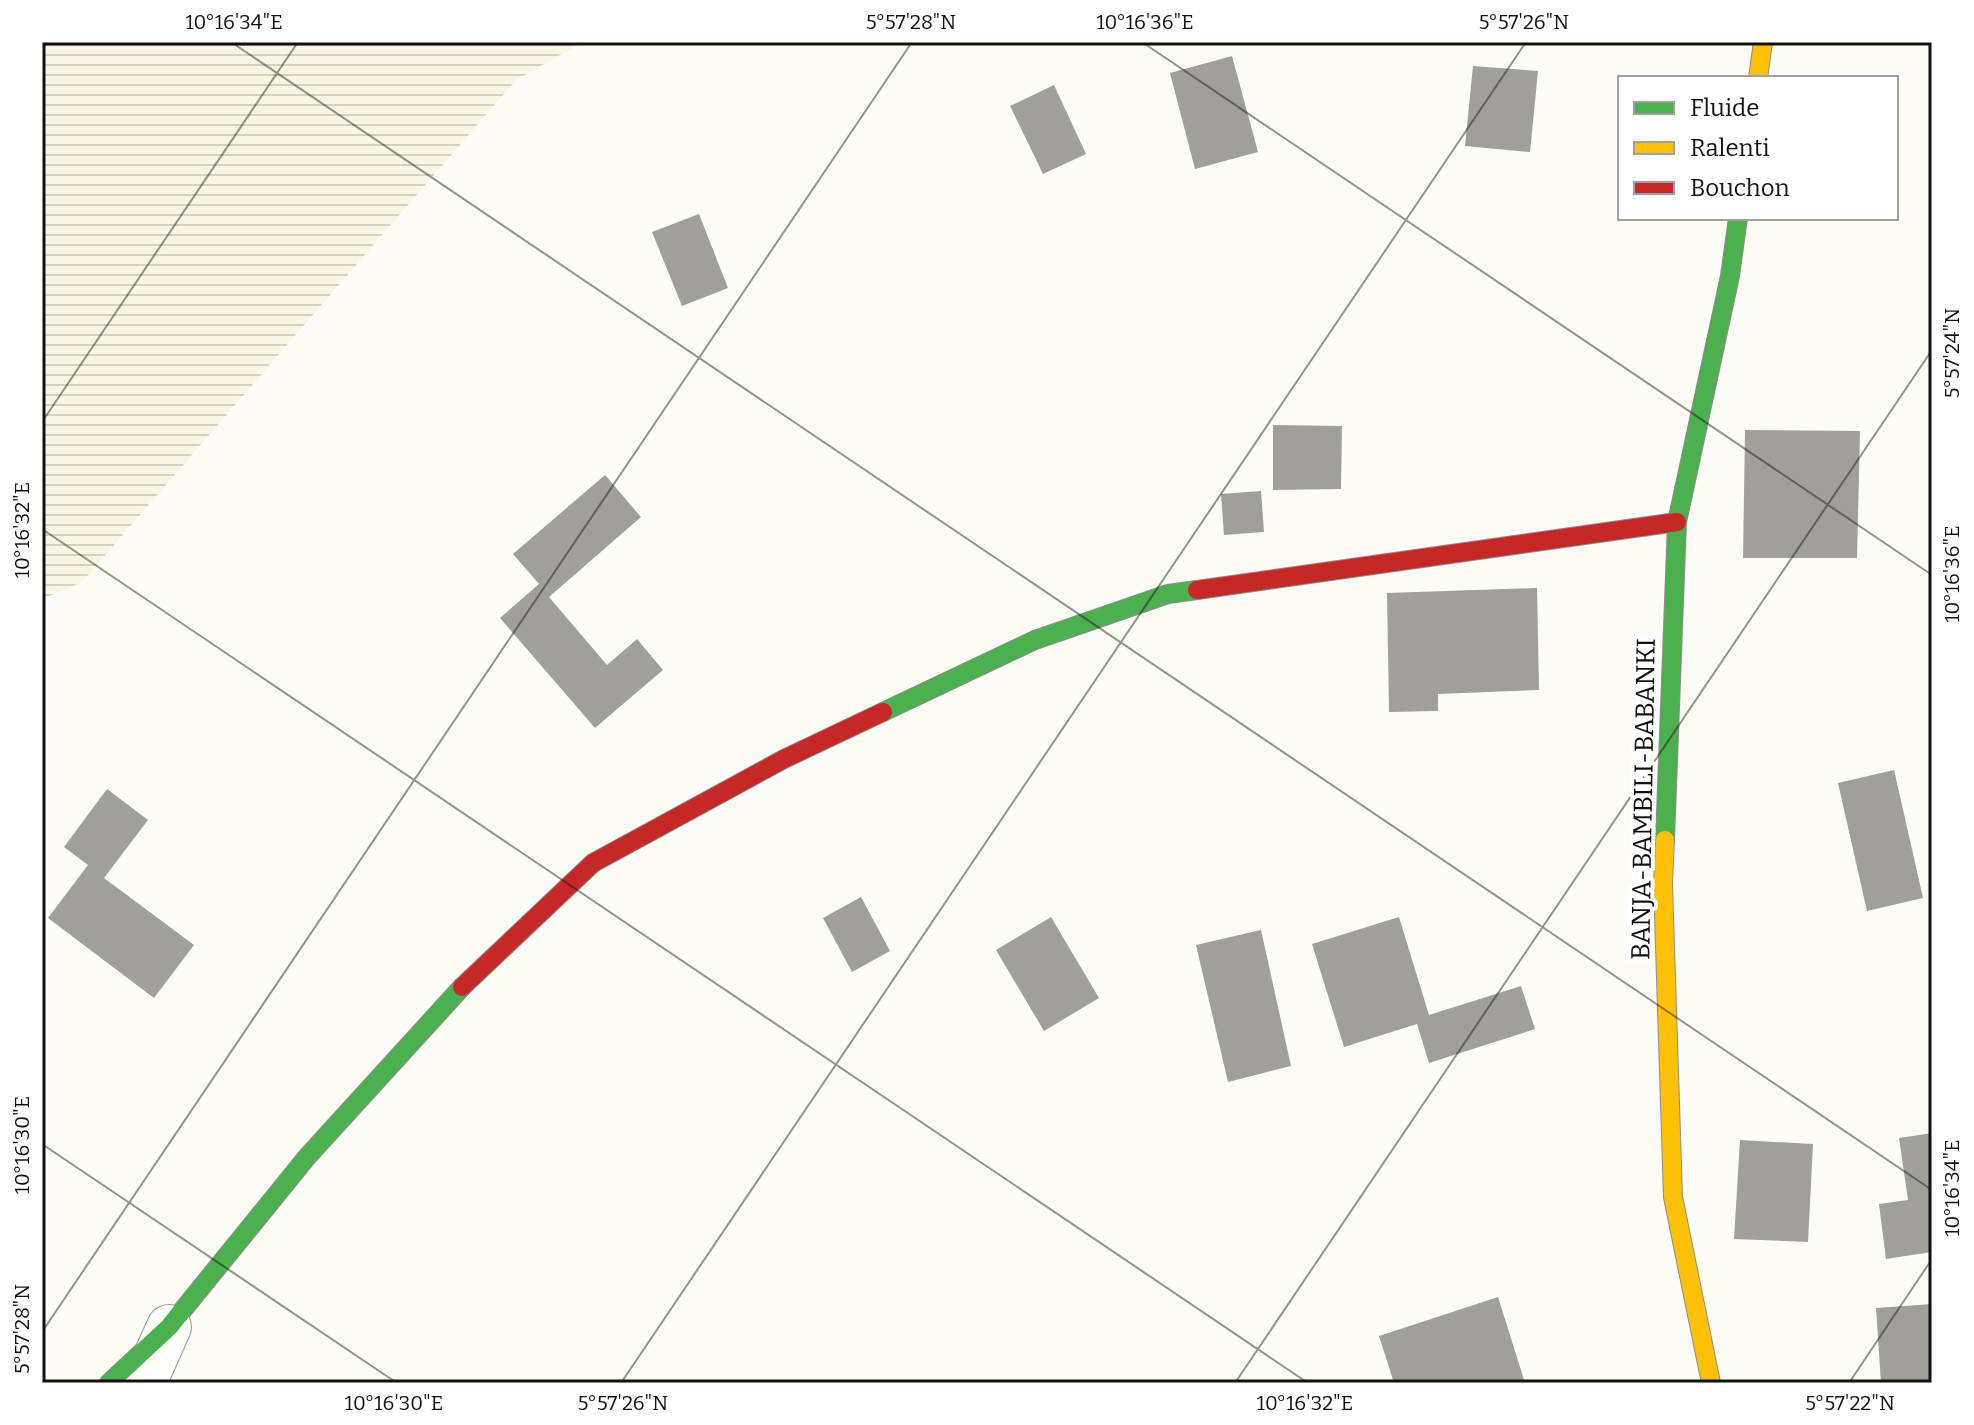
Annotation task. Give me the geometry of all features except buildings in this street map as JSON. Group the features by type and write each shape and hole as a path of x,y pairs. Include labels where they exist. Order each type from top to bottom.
{"street":[{"path":"1758,76 1763,42"},
{"name":"BANJA-BAMBILI-BABANKI","path":"1711,1383 1673,1197 1663,884 1677,522 1730,276 1738,220"},
{"path":"109,1383 169,1327 307,1157 451,997 593,863 784,759 1035,640 1168,594 1677,522"},
{"path":"144,1383 169,1327"}],"shaded area":[{"path":"42,42 583,42 516,80 82,582 42,599"}],"traffic: fast":[{"path":"1665,840 1677,522 1730,276 1738,220"},
{"path":"883,712 1035,640 1168,594 1197,590"},
{"path":"109,1383 169,1327 307,1157 462,987"}],"traffic: slow":[{"path":"1758,76 1763,42"},
{"path":"1665,840 1663,884 1673,1197 1711,1383"}],"traffic: jam":[{"path":"1197,590 1677,522"},
{"path":"462,987 593,863 784,759 883,712"}]}
